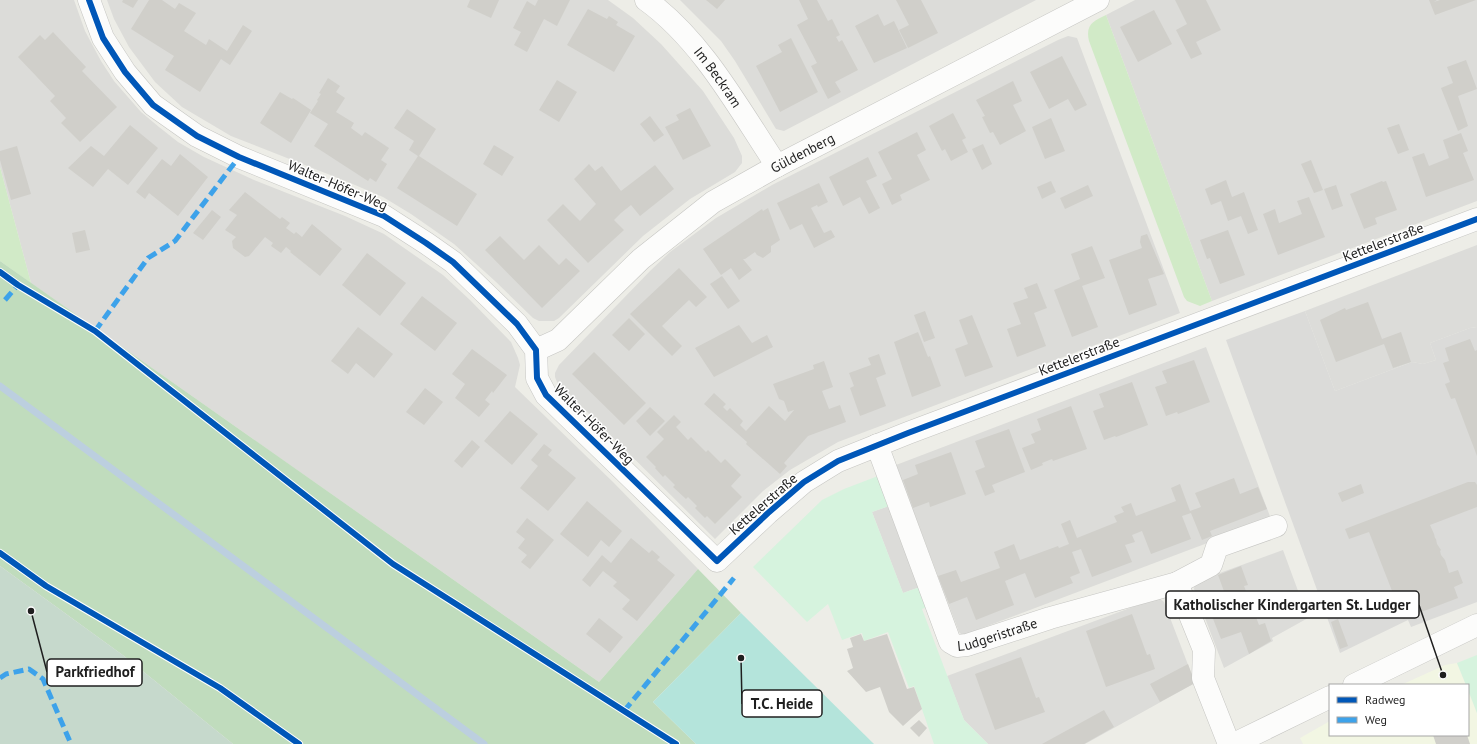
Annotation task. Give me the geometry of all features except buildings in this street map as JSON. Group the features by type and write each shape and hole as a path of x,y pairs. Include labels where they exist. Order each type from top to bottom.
{"street":[{"name":"Walter-Höfer-Weg","path":"89,0 103,38 125,72 153,105 197,136 218,147 384,216 453,262 517,324 536,350 537,378 546,395 717,561"},
{"name":"Im Beckram","path":"646,0 688,38 714,70 777,166"},
{"name":"Güldenberg","path":"536,350 558,340 641,259 713,202 777,166 1098,0"},
{"name":"Kettelerstraße","path":"717,561 768,513 804,482 838,461 1477,219"},
{"name":"Ludgeristraße","path":"877,446 950,642 957,646 967,645 1050,618 1177,583 1211,564 1217,547 1276,526"},
{"path":"1177,583 1204,650 1203,678 1229,744"},
{"path":"1356,684 1477,625"},
{"path":"1234,744 1329,697"}],"shaded area":[{"path":"0,0 74,0 85,31 101,61 114,81 141,112 178,142 204,157 254,180 345,216 384,234 443,275 511,342 520,365 515,387 614,483 698,569 599,682 31,283 0,167"},
{"path":"107,0 608,0 633,18 661,44 703,91 734,138 742,156 742,163 735,172 690,199 643,236 559,318 554,321 539,321 533,318 454,244 411,214 383,197 231,136 182,107 155,82 129,47 114,19"},
{"path":"680,0 1036,0 784,131 776,129 735,61 721,41"},
{"path":"1135,0 1477,0 1477,201 1212,301 1106,15"},
{"path":"1068,36 1077,38 1180,313 838,442 790,470 763,491 715,539 557,382 555,373 559,365 650,271 670,252 716,218 772,185"},
{"path":"1477,245 1477,327 1470,328 1430,343 1436,360 1423,364 1412,362 1335,391 1305,311"},
{"path":"1305,311 1335,391 1412,362 1423,364 1436,360 1430,343 1470,328 1477,327 1477,602 1411,627 1408,620 1340,653 1226,340"},
{"path":"1206,347 1271,519 966,634 961,634 896,465"},
{"path":"878,476 889,506 872,512 903,593 920,587 927,607 922,609 964,720 988,744 934,744 914,686 909,688 888,632 864,641 862,633 842,640 828,604 807,622 753,567 822,500 844,489"},
{"path":"889,506 920,587 903,593 872,512"},
{"path":"1283,550 1308,618 1272,638 1273,641 1224,668 1194,589 1195,582"},
{"path":"0,566 124,656 233,744 0,744"},
{"path":"1157,598 1164,602 1195,683 1085,744 988,744 964,720 947,676"},
{"path":"741,613 874,744 696,744 653,702"},
{"path":"1477,655 1477,713 1469,693 1469,684 1466,684 1457,663"},
{"path":"1457,663 1466,684 1403,684 1445,665"},
{"path":"1469,693 1477,713 1477,744 1303,744 1300,738 1329,722 1329,736 1469,736"}],"green space":[{"path":"1106,15 1212,301 1200,306 1187,301 1184,297 1089,41 1089,27 1094,21"},
{"path":"0,167 31,283 0,261"},
{"path":"0,261 599,682 698,569 741,613 653,702 696,744 233,744 124,656 0,566"}],"waterway":[{"path":"0,386 484,744"}],"marked path":[{"path":"95,331 148,258 175,241 239,157"},
{"path":"5,300 18,285"},
{"path":"624,711 734,578"},
{"path":"0,678 6,674 29,669 43,679 71,744"}],"cycle path":[{"path":"89,0 103,38 125,72 153,105 197,136 239,157 384,216 453,262 517,324 536,350 537,378 546,395 717,561 768,513 804,482 838,461 908,433 1477,219"},
{"path":"0,272 18,285 95,331 393,564 676,744"},
{"path":"0,553 46,586 220,688 299,744"}],"place":[{"name":"Parkfriedhof","path":"31,611"},
{"name":"T.C. Heide","path":"741,658"},
{"name":"Katholischer Kindergarten St. Ludger","path":"1443,675"}]}
